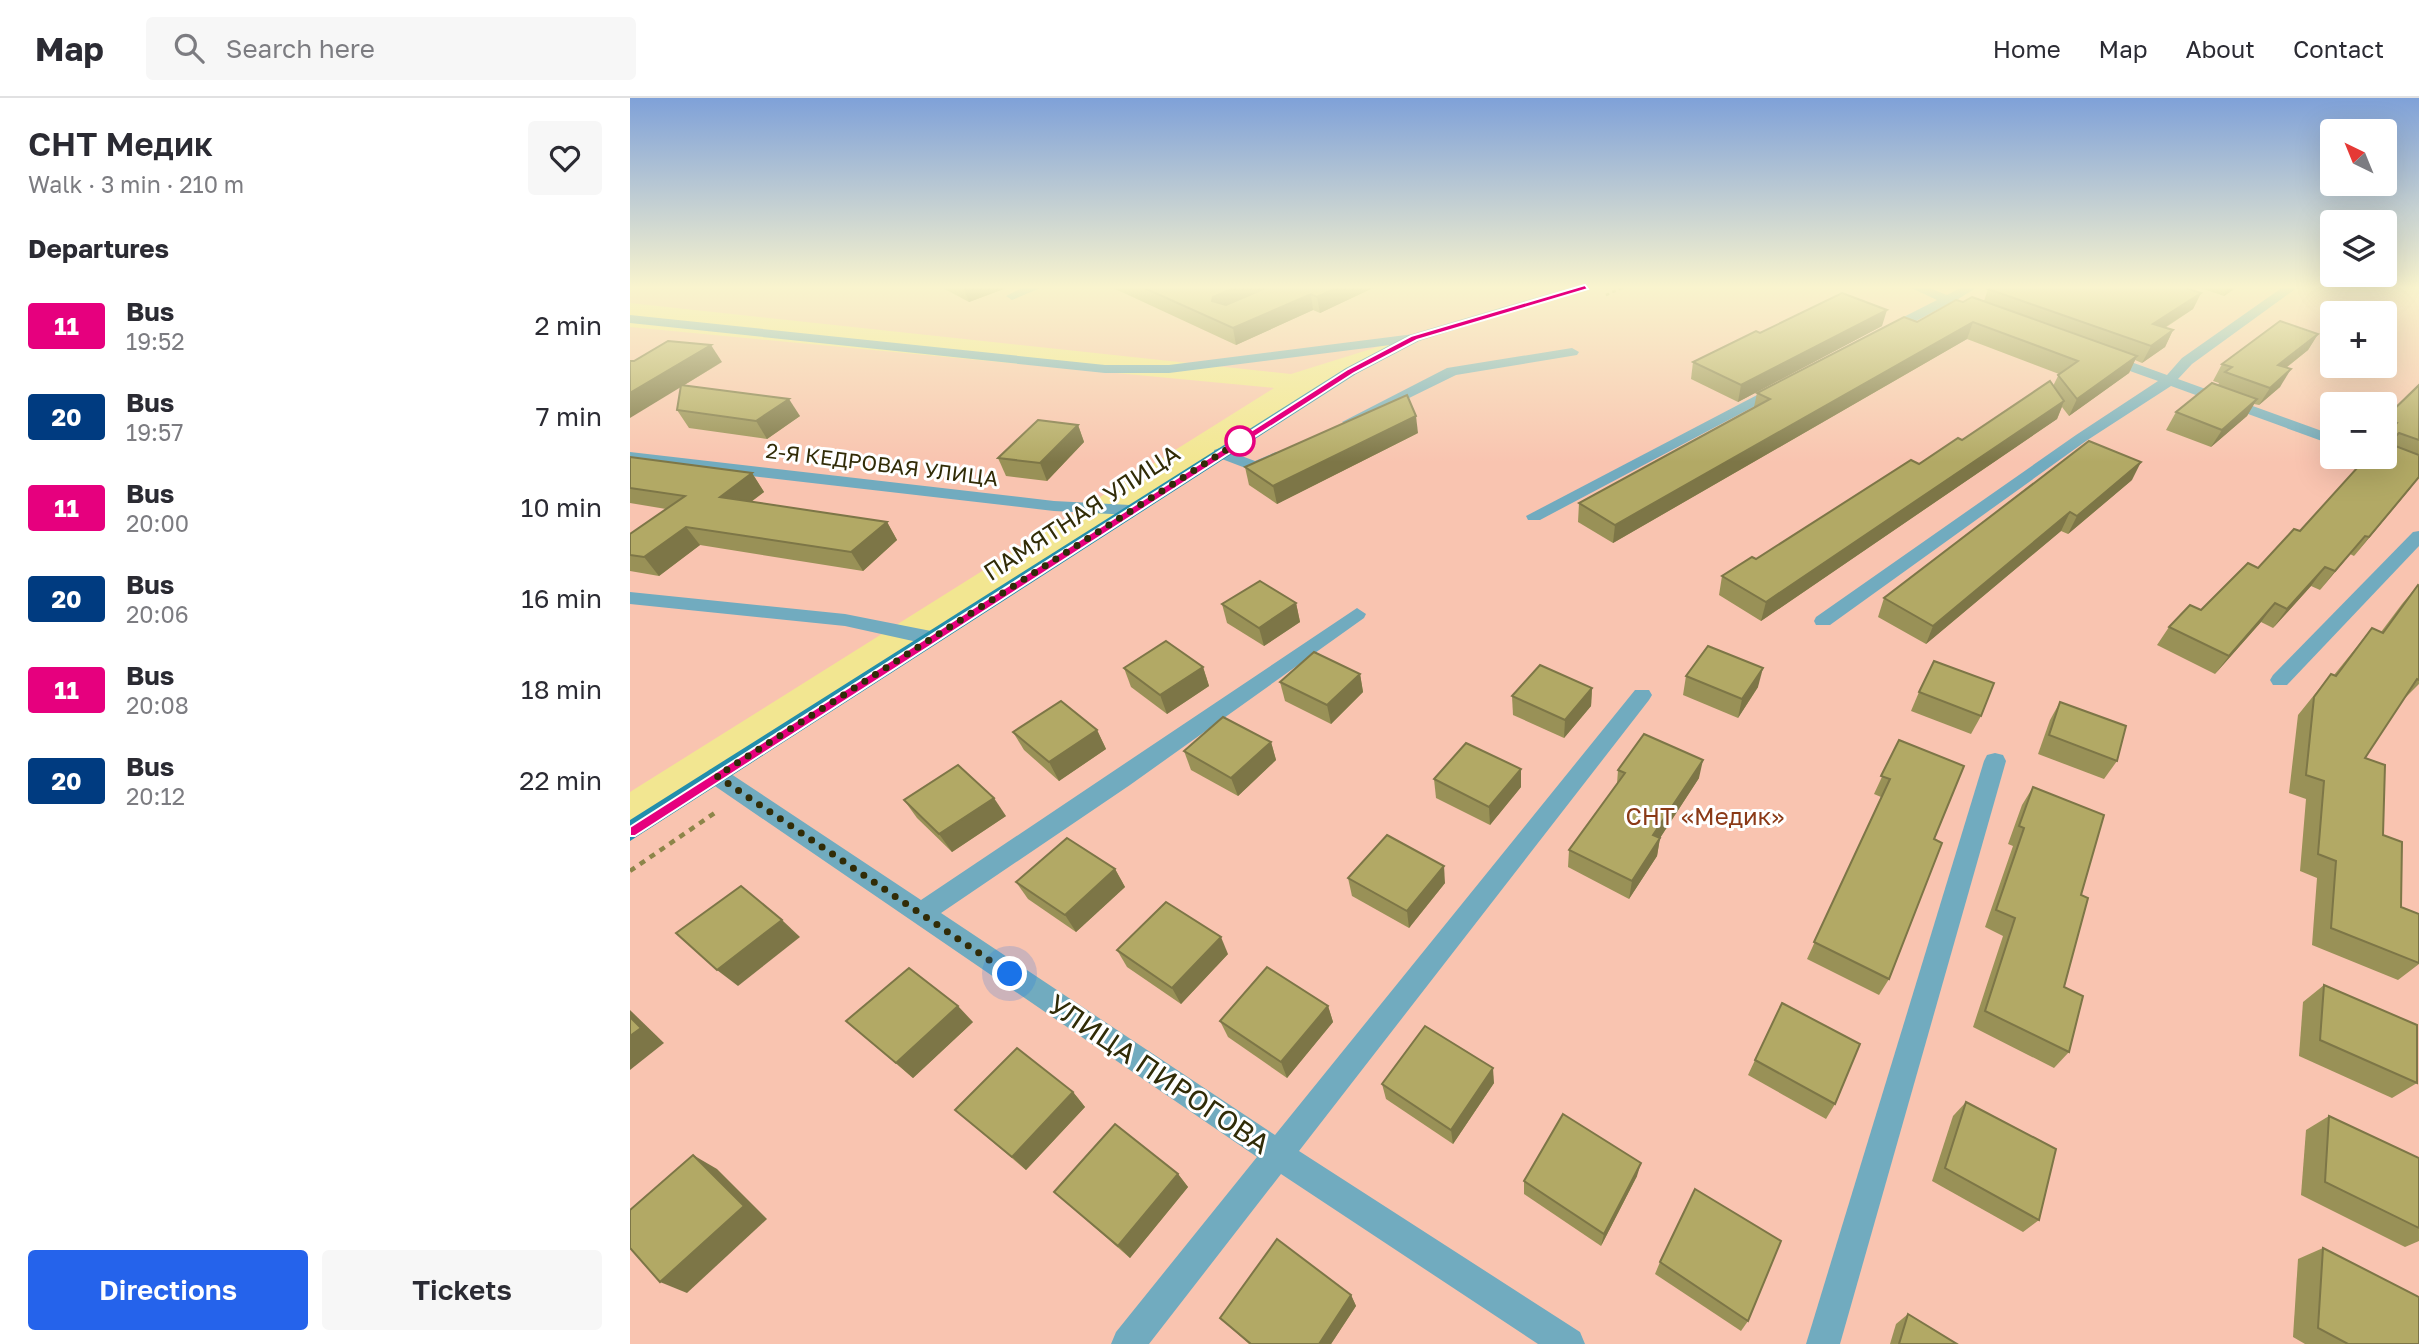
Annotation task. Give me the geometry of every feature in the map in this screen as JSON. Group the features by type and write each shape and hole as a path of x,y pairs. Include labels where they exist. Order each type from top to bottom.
{"street":[{"path":"878,345 1105,369 1168,369 1357,345"},
{"name":"ПАМЯТНАЯ УЛИЦА","path":"630,832 1220,453 1351,371 1400,345"},
{"path":"1823,621 2081,438 2170,380 2187,361 2209,345"},
{"path":"1337,428 1452,371 1572,352"},
{"path":"2091,352 2320,435"},
{"path":"1535,516 1792,381"},
{"path":"1220,453 1256,467 1291,450"},
{"name":"2-Я КЕДРОВАЯ УЛИЦА","path":"630,457 1054,506 1130,510"},
{"path":"2280,680 2419,537"},
{"path":"630,598 845,620 931,638"},
{"path":"920,914 1122,779 1356,614"},
{"path":"1128,1344 1642,695"},
{"path":"1823,1344 1995,761"},
{"name":"УЛИЦА ПИРОГОВА","path":"717,776 1278,1154 1568,1344"}],"path":[{"path":"630,871 727,805"}],"green space":[{"path":"630,345 822,345 1274,388 630,792"},
{"path":"1022,345 1383,345 1291,374"},
{"name":"СНТ «Медик»","path":"1402,345 2320,345 2320,378 2397,378 2397,345 2419,345 2419,1344 630,1344 630,832 1284,413"}],"building":[{"path":"661,345 711,345 630,393 630,361"},
{"path":"1727,345 1819,345 1741,385 1693,362"},
{"path":"1850,345 1932,345 1615,525 1579,503 1770,399 1757,393"},
{"path":"2035,345 2107,345 2137,356 2077,399 2058,375 2078,361"},
{"path":"2247,345 2304,345 2278,365 2291,369 2270,388 2225,372 2232,367 2222,364"},
{"path":"2050,381 2064,401 1766,602 1722,576 1752,557 1756,559 1911,460 1919,464 1958,438 1962,440"},
{"path":"2212,383 2257,399 2222,430 2176,412"},
{"path":"681,385 789,399 756,421 677,410"},
{"path":"2419,385 2419,440 2399,433 2397,435 2397,406"},
{"path":"1407,395 1416,416 1273,486 1245,467"},
{"path":"1038,420 1078,425 1040,463 998,458"},
{"path":"2089,441 2141,462 2077,516 2070,512 1933,626 1884,598"},
{"path":"2397,447 2419,455 2419,477 2369,537 2365,536 2335,571 2325,567 2287,609 2275,603 2229,656 2169,627 2190,605 2201,610 2248,563 2258,568 2294,529 2300,531 2356,469 2397,469"},
{"path":"630,457 752,473 720,497 887,522 851,552 686,527 644,557 630,555 630,534 685,496 630,488"},
{"path":"1260,581 1296,603 1259,628 1222,604"},
{"path":"2418,585 2419,680 2417,679 2365,758 2385,765 2383,835 2402,842 2401,907 2419,914 2419,963 2331,928 2336,861 2318,854 2324,781 2306,775 2314,697 2331,674 2336,676 2372,628 2383,633"},
{"path":"1166,641 1203,667 1160,695 1124,668"},
{"path":"1708,646 1763,668 1742,699 1686,676"},
{"path":"1314,652 1360,674 1327,705 1280,682"},
{"path":"1934,661 1994,683 1981,716 1919,692"},
{"path":"1540,665 1592,688 1565,720 1512,696"},
{"path":"1061,701 1097,730 1049,762 1013,732"},
{"path":"2060,702 2126,726 2117,761 2049,735"},
{"path":"1223,717 1271,742 1231,778 1184,751"},
{"path":"1644,734 1703,760 1653,835 1660,838 1632,881 1569,850 1625,773 1618,770"},
{"path":"1899,740 1964,766 1934,839 1942,843 1889,979 1814,942 1890,779 1881,776"},
{"path":"1466,743 1521,769 1489,807 1434,779"},
{"path":"958,765 994,798 939,834 904,800"},
{"path":"2033,787 2104,815 2081,895 2088,898 2064,987 2083,996 2069,1052 1985,1011 2015,918 1996,910 2024,828 2019,826"},
{"path":"1387,835 1444,866 1407,911 1348,878"},
{"path":"1067,838 1115,869 1065,915 1016,882"},
{"path":"741,886 782,920 717,970 676,933"},
{"path":"1166,902 1221,937 1172,988 1117,950"},
{"path":"1267,967 1328,1006 1281,1062 1220,1021"},
{"path":"909,968 958,1006 896,1063 846,1021"},
{"path":"2324,985 2417,1025 2417,1083 2320,1040"},
{"path":"1782,1003 1860,1044 1835,1104 1755,1060"},
{"path":"630,1017 641,1028 630,1036"},
{"path":"1425,1026 1493,1068 1451,1130 1382,1084"},
{"path":"1017,1048 1073,1092 1012,1157 955,1110"},
{"path":"1966,1102 2056,1149 2039,1220 1945,1168"},
{"path":"1563,1114 1641,1163 1604,1234 1524,1181"},
{"path":"2329,1116 2419,1158 2419,1228 2325,1182"},
{"path":"1115,1124 1178,1174 1118,1246 1054,1192"},
{"path":"693,1155 744,1206 660,1282 630,1248 630,1210"},
{"path":"1695,1189 1781,1241 1748,1321 1660,1262"},
{"path":"1277,1239 1351,1295 1319,1344 1251,1344 1220,1318"},
{"path":"2323,1248 2419,1297 2419,1344 2348,1344 2318,1328"},
{"path":"1908,1314 1957,1344 1899,1344"}],"bus line":[{"name":"11","path":"630,832 1130,510 1351,371 1400,345"}],"route":[{"path":"1010,974 717,776 1240,441"}]}
